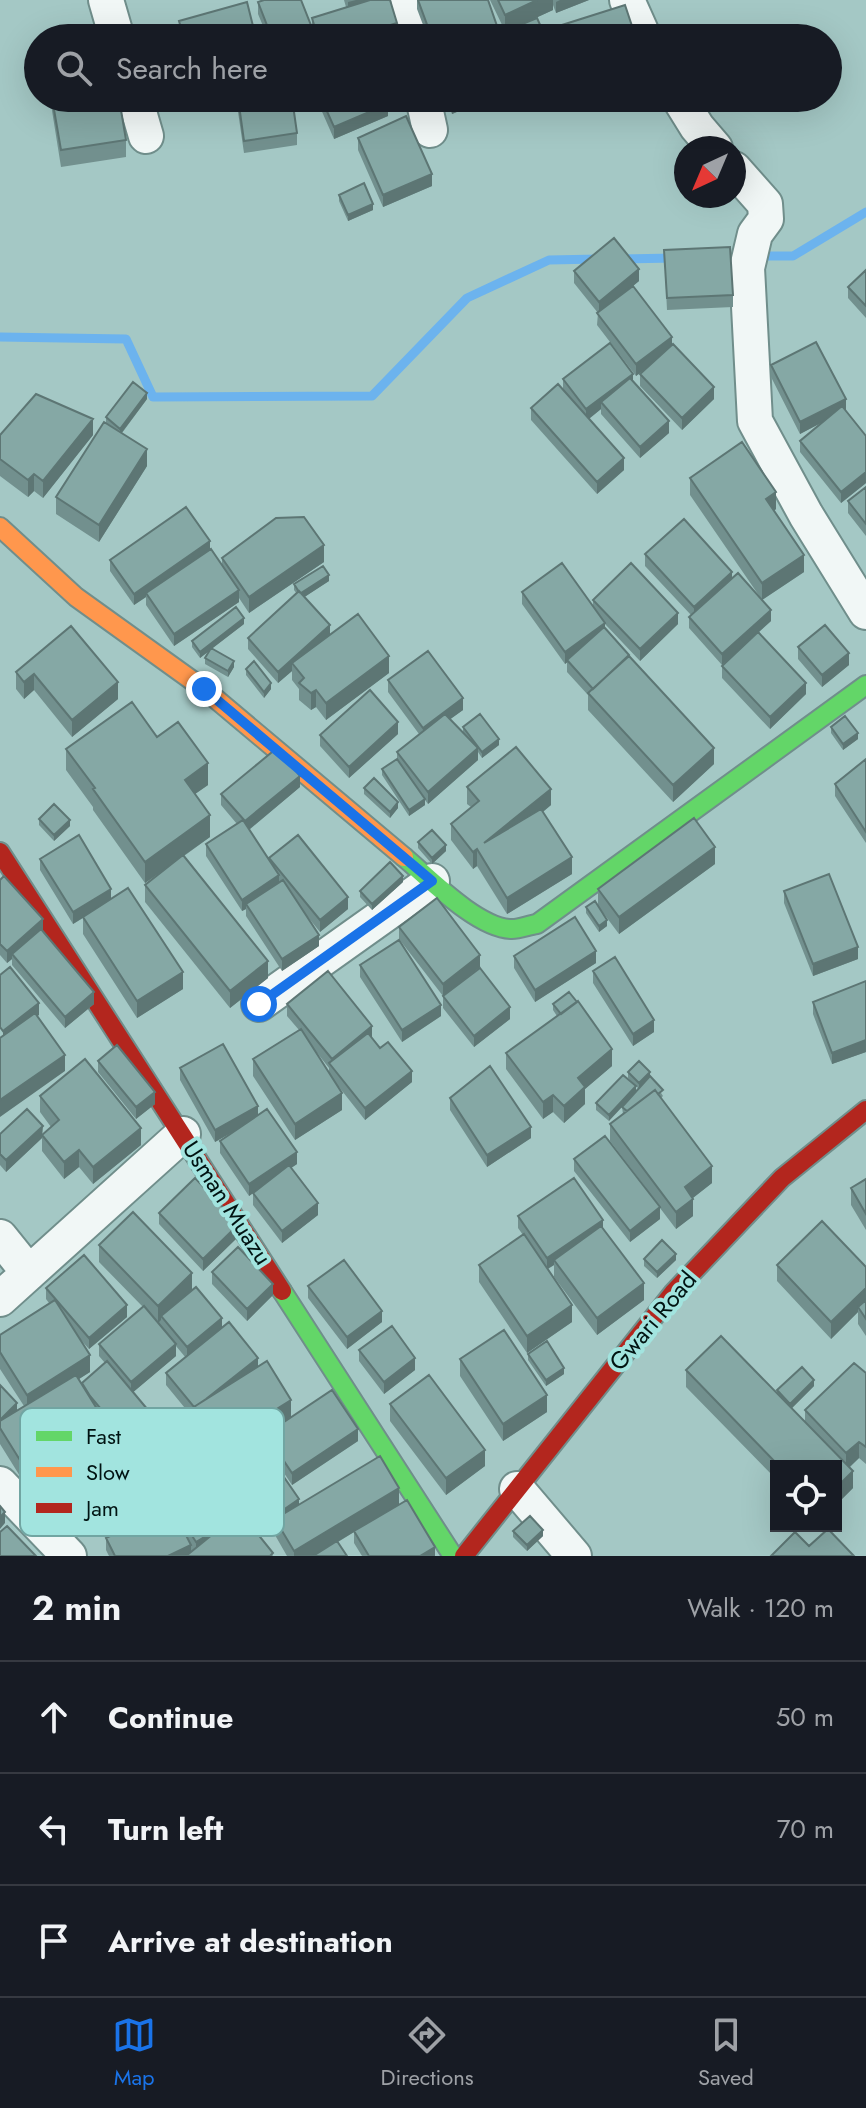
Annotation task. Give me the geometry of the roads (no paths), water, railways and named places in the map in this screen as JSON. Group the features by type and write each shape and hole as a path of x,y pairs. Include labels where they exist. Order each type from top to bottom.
{"street":[{"path":"106,0 113,24"},
{"path":"402,0 407,24"},
{"path":"627,0 638,24"},
{"path":"139,112 146,136"},
{"path":"688,112 705,136"},
{"path":"746,183 765,204 766,219 755,234 747,268 755,421 806,515 866,612"},
{"path":"0,527 76,597 204,689 459,903 488,922 511,929 537,924 866,685"},
{"name":"Usman Muazu","path":"0,852 453,1556"},
{"path":"259,1004 432,881"},
{"name":"Gwari Road","path":"464,1556 673,1293 782,1178 866,1110"},
{"path":"0,1299 183,1134"},
{"path":"0,1237 29,1273"},
{"path":"0,1484 20,1505"},
{"path":"517,1489 574,1556"},
{"path":"50,1536 69,1556"}],"waterway":[{"path":"757,256 793,256 866,212"},
{"path":"621,259 675,258"},
{"path":"0,337 126,339 153,397 372,396 467,298 549,260 599,259"}]}
